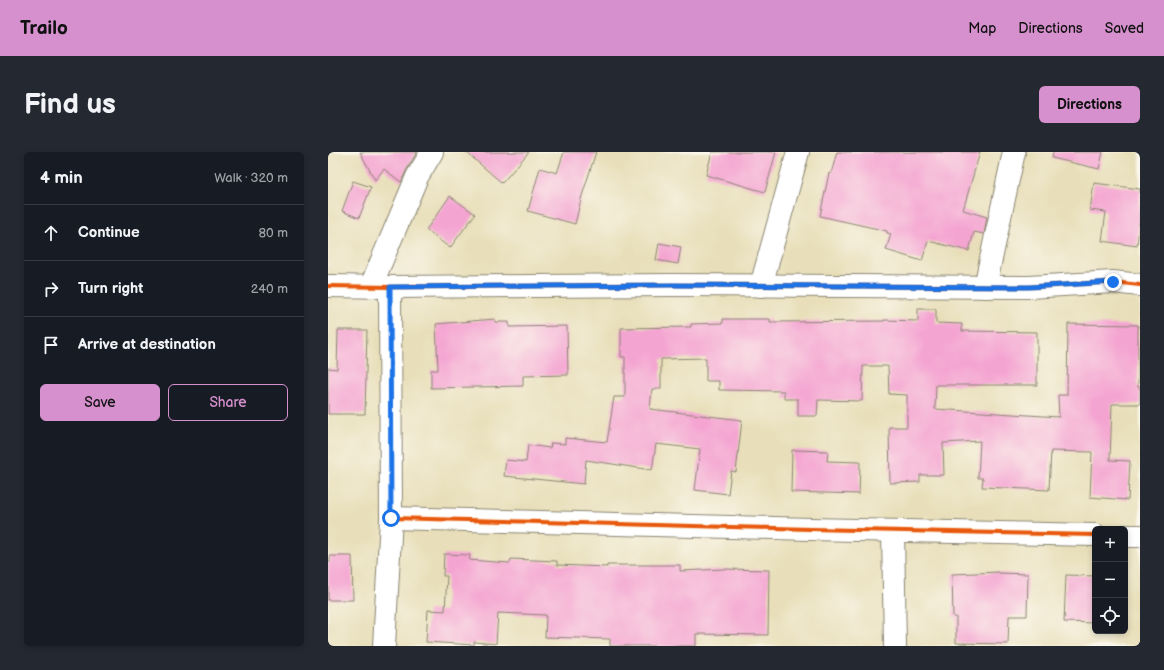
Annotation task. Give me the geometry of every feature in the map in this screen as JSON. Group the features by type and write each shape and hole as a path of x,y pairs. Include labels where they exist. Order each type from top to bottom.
{"street":[{"path":"384,646 391,518 381,286 417,177 432,152"},
{"path":"761,286 798,152"},
{"path":"985,287 1014,152"},
{"path":"328,286 672,285 1029,287 1113,282 1140,285"},
{"path":"391,518 1092,535"},
{"path":"893,531 895,646"},
{"path":"1128,536 1140,536"}],"building":[{"path":"360,152 417,152 401,182 384,169 375,180"},
{"path":"466,152 529,152 502,183"},
{"path":"564,152 596,152 581,199 575,224 528,211 540,168 557,173"},
{"path":"712,152 776,152 765,192 706,175"},
{"path":"837,152 980,152 963,210 987,217 984,234 974,232 969,251 928,241 922,261 886,250 891,234 887,233 887,231 820,216 829,173 831,174"},
{"path":"1053,152 1103,152 1099,169 1052,158"},
{"path":"353,181 371,187 359,218 342,211"},
{"path":"1094,183 1140,189 1140,217 1137,246 1102,241 1106,212 1090,210"},
{"path":"450,196 475,214 450,248 426,230"},
{"path":"659,243 681,247 678,264 656,260"},
{"path":"918,309 936,309 936,323 962,324 962,331 1037,332 1037,385 936,385 935,409 1059,417 1058,395 1067,395 1068,324 1138,325 1138,387 1140,387 1140,404 1112,404 1110,460 1130,461 1128,500 1090,497 1092,452 1051,451 1049,490 982,487 983,478 978,478 980,441 943,443 944,475 920,475 920,482 890,483 889,427 907,427 907,395 889,394 888,366 863,366 862,401 818,400 817,416 798,416 798,399 784,399 784,391 719,390 719,381 706,381 706,358 661,359 661,389 652,389 650,409 742,420 736,472 731,471 728,494 695,490 700,449 656,444 652,470 586,460 584,484 504,476 506,460 526,462 528,445 550,448 551,443 565,444 565,438 607,442 614,397 625,397 625,357 621,357 621,328 691,327 691,324 723,323 723,319 770,319 770,322 884,320 918,321"},
{"path":"495,319 495,322 509,322 509,327 567,326 568,375 523,376 523,386 431,388 431,370 438,370 436,324"},
{"path":"338,330 367,330 365,414 328,414 328,368 337,369"},
{"path":"792,450 828,451 827,461 860,462 859,494 791,492"},
{"path":"444,554 470,555 469,560 510,563 511,559 557,561 557,565 607,567 607,565 680,565 680,571 724,569 769,570 768,635 696,634 696,646 610,646 610,639 545,637 546,615 498,613 496,644 474,642 474,645 426,642 428,610 445,611 447,576 443,576"},
{"path":"330,556 352,556 353,600 328,600 328,562 330,562"},
{"path":"999,572 1028,574 1027,616 1009,616 1008,644 956,643 956,617 953,617 952,574"},
{"path":"1066,575 1092,576 1092,623 1064,622"}],"cycle path":[{"path":"328,286 672,285 1029,287 1113,282 1140,285"},
{"path":"391,518 1092,535"}],"route":[{"path":"391,518 390,287 672,285 1029,287 1113,282"}]}
